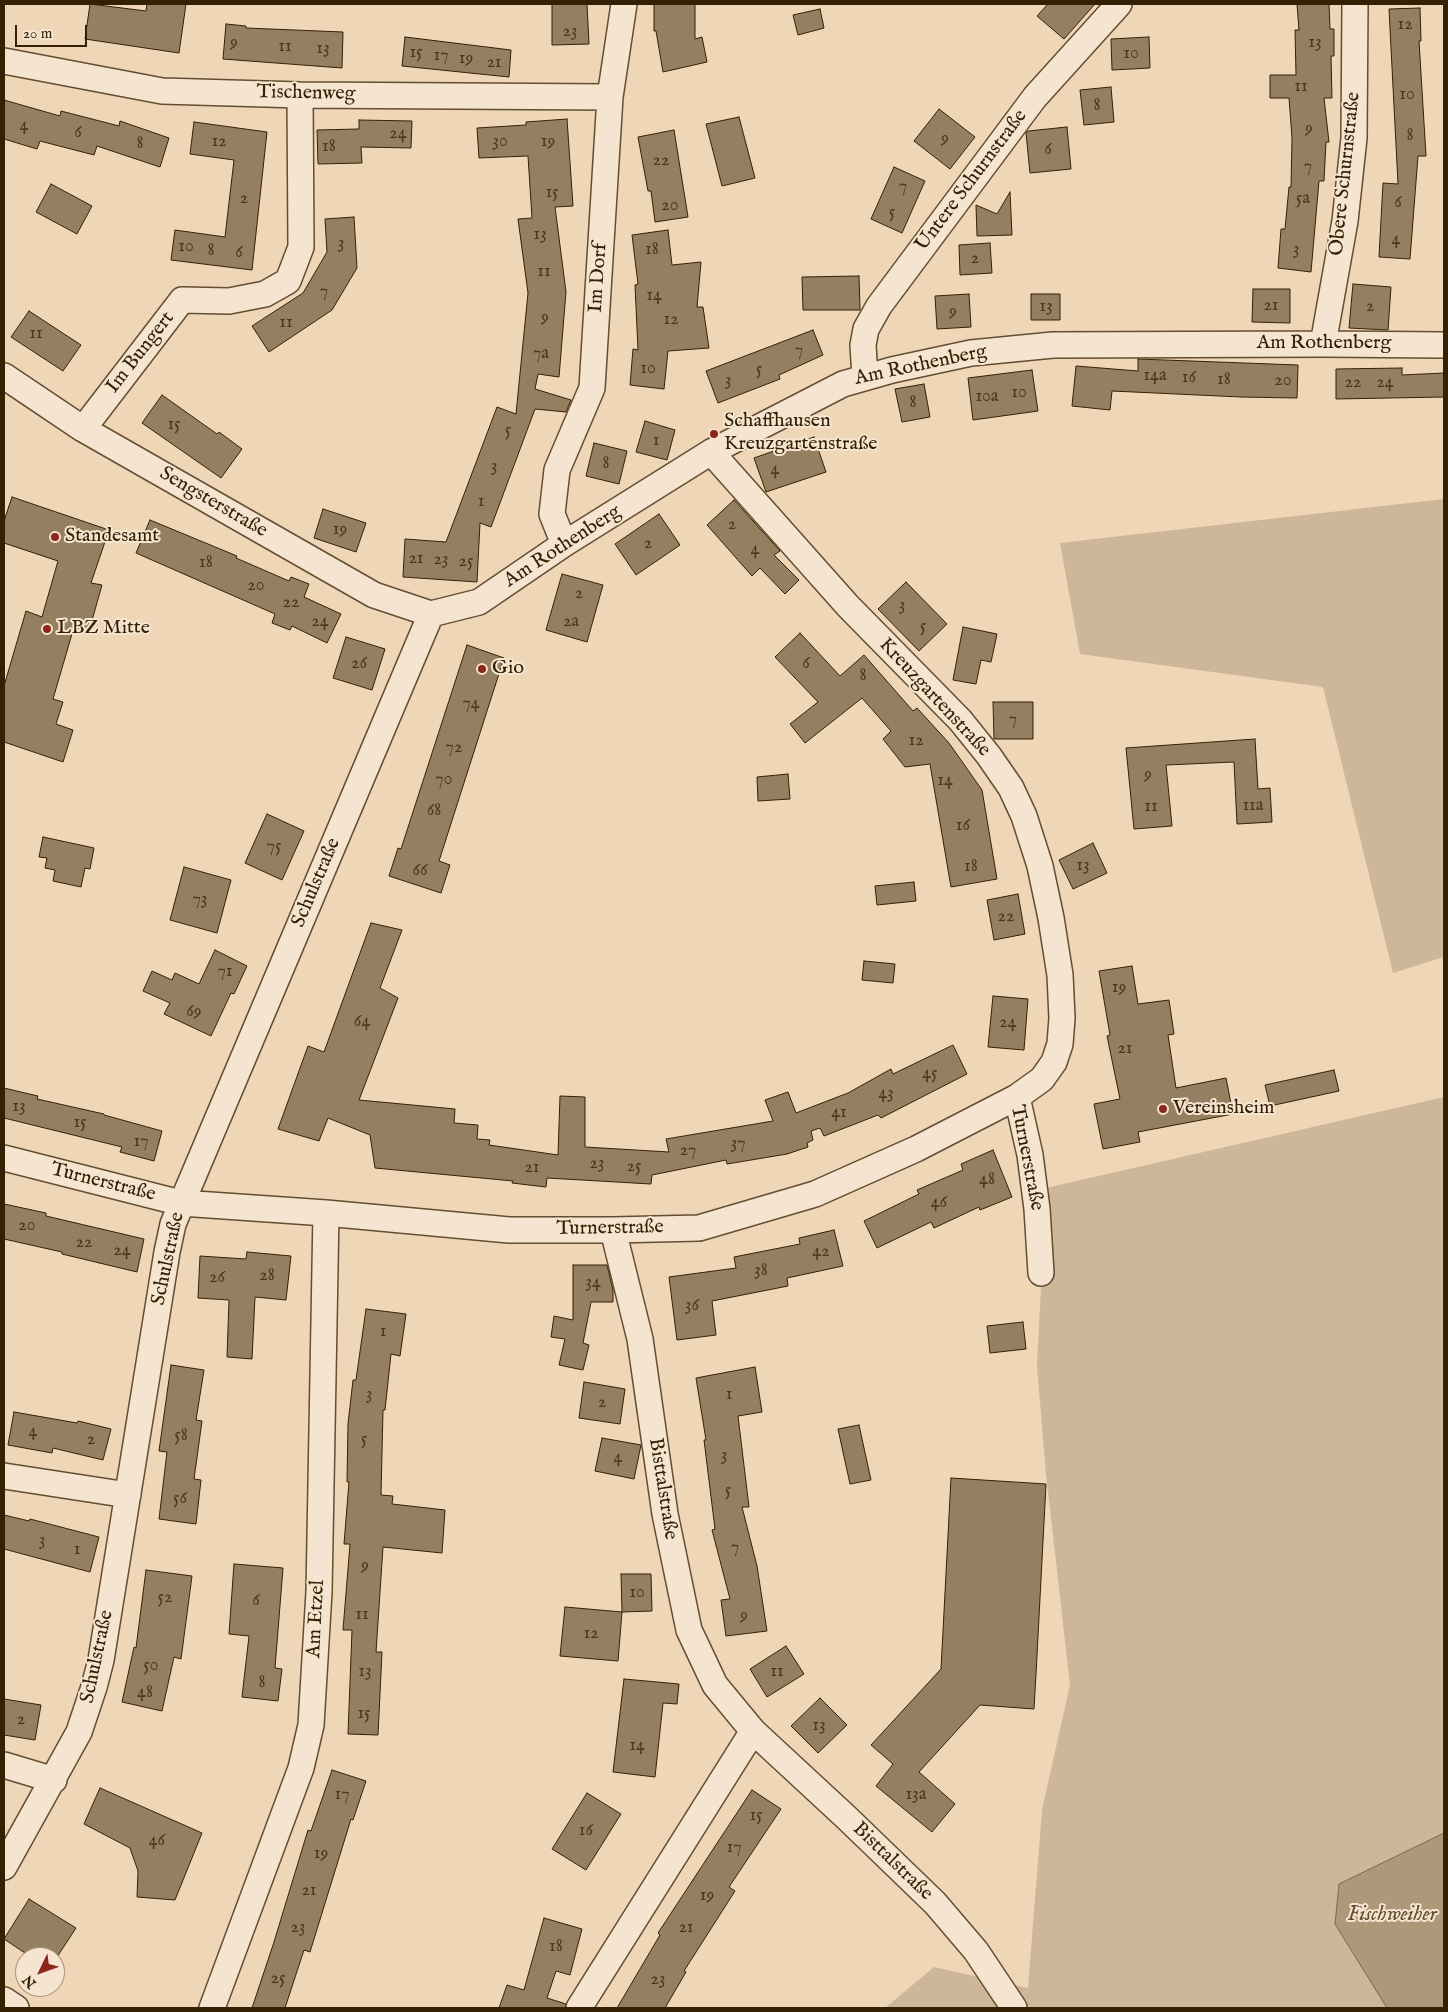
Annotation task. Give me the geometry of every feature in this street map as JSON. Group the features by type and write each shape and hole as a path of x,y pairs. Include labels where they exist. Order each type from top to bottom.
{"street":[{"name":"Im Dorf","path":"564,544 552,514 557,470 592,388 610,97 624,4"},
{"name":"Untere Schurnstraße","path":"865,377 863,345 866,329 879,306 1035,97 1119,4"},
{"name":"Obere Schurnstraße","path":"1323,344 1345,221 1354,138 1355,4"},
{"name":"Tischenweg","path":"4,61 162,91 300,95 610,97"},
{"name":"Im Bungert","path":"83,429 182,300 229,301 265,294 288,281 301,247 300,95"},
{"name":"Am Rothenberg","path":"431,614 479,602 564,544 711,452 843,384 865,377 945,358 1009,348 1053,345 1323,344 1444,346"},
{"name":"Sengsterstraße","path":"4,376 83,429 374,595 431,614"},
{"name":"Kreuzgartenstraße","path":"711,452 848,606 960,720 989,756 1011,788 1024,816 1040,866 1060,975 1062,1018 1060,1044 1054,1062 1042,1079 1017,1096"},
{"name":"Schulstraße","path":"4,1867 80,1732 94,1687 128,1495 166,1252 173,1224 431,614"},
{"name":"Turnerstraße","path":"4,1158 181,1203 326,1213 509,1230 699,1228 815,1194 916,1149 1017,1096 1030,1155 1037,1208 1041,1272"},
{"name":"Am Etzel","path":"212,2008 301,1768 311,1725 319,1592 326,1213"},
{"name":"Bisttalstraße","path":"613,1230 640,1339 665,1514 689,1630 715,1685 752,1731 847,1818 935,1903 976,1951 1014,2008"},
{"path":"4,1476 128,1495"},
{"path":"579,2008 752,1731"},
{"path":"4,1765 54,1780"},
{"path":"4,2000 16,2008"}],"shaded area":[{"path":"1444,499 1444,957 1393,973 1323,687 1080,654 1060,543"},
{"path":"1444,1097 1444,2008 885,2008 934,1967 1028,1988 1042,1810 1070,1685 1046,1474 1037,1366 1046,1188"}],"water":[{"name":"Fischweiher","path":"1444,1833 1444,2008 1387,2008 1335,1924 1339,1884"}],"building":[{"path":"90,4 146,11 147,4 186,4 179,53 85,39"},
{"path":"552,4 587,4 589,44 552,45"},
{"path":"654,4 695,4 695,39 702,37 707,62 663,72 656,31 654,31"},
{"path":"1048,4 1095,4 1064,39 1037,16"},
{"path":"1297,4 1329,4 1330,29 1334,29 1334,56 1331,56 1332,98 1324,98 1329,142 1326,142 1324,181 1319,181 1311,272 1278,268 1281,229 1285,229 1289,187 1291,187 1292,138 1289,98 1270,98 1270,75 1296,75 1295,30 1299,30"},
{"path":"1420,8 1421,41 1419,41 1426,156 1418,156 1410,259 1379,257 1383,183 1398,184 1389,9"},
{"path":"820,9 824,28 798,35 793,15"},
{"path":"226,24 246,26 246,28 343,32 342,68 223,59"},
{"path":"405,37 511,50 509,77 402,66"},
{"path":"1149,37 1150,68 1112,70 1111,39"},
{"path":"1111,87 1114,122 1084,125 1080,90"},
{"path":"4,100 60,116 61,111 119,126 120,121 169,138 160,167 97,146 94,155 40,141 37,149 4,139"},
{"path":"939,109 975,137 950,169 914,141"},
{"path":"739,117 755,178 722,186 706,124"},
{"path":"567,119 573,206 555,207 566,292 559,377 538,374 535,389 571,400 566,412 535,409 491,527 480,523 477,582 403,577 405,539 446,542 497,407 516,414 528,293 518,219 532,218 528,156 479,158 477,128 526,125 526,122"},
{"path":"359,120 412,121 411,148 361,147 362,163 318,164 317,130 359,129"},
{"path":"194,122 267,132 252,270 171,260 175,230 225,237 234,160 190,154"},
{"path":"1067,127 1071,169 1030,173 1026,133 1028,131"},
{"path":"674,130 688,217 655,222 651,191 648,191 638,137"},
{"path":"894,167 925,181 902,233 871,219"},
{"path":"51,184 92,206 77,234 36,212"},
{"path":"1010,192 1012,235 977,236 976,205 997,214"},
{"path":"354,217 357,268 332,310 269,352 252,326 303,293 327,252 325,219"},
{"path":"668,230 672,265 701,262 697,307 703,307 709,348 668,351 664,389 630,385 633,349 638,350 635,285 638,284 632,235"},
{"path":"990,243 992,273 960,275 959,245"},
{"path":"859,276 860,310 803,310 802,277"},
{"path":"1353,284 1391,287 1388,330 1349,328"},
{"path":"1253,289 1290,289 1290,323 1252,322"},
{"path":"969,294 971,327 937,329 935,296"},
{"path":"1031,294 1060,294 1060,320 1031,320"},
{"path":"29,311 81,345 63,371 11,337"},
{"path":"813,330 823,355 779,375 780,379 718,403 706,371"},
{"path":"1138,359 1298,365 1297,398 1112,391 1110,410 1072,406 1076,366 1138,371"},
{"path":"1402,368 1402,375 1444,373 1444,397 1336,399 1336,369"},
{"path":"1032,370 1038,411 973,420 968,378"},
{"path":"924,384 930,417 902,422 895,389"},
{"path":"162,395 217,434 219,432 242,449 221,478 142,423"},
{"path":"645,421 675,430 667,460 636,452"},
{"path":"814,437 826,472 766,492 754,458"},
{"path":"594,443 627,451 619,484 586,476"},
{"path":"12,497 109,530 91,583 102,585 89,631 74,627 53,699 63,702 56,724 73,730 63,762 4,742 4,686 26,611 42,617 58,561 4,543 4,521"},
{"path":"734,500 780,551 774,555 799,580 785,594 760,568 752,576 707,525"},
{"path":"323,509 366,523 356,552 314,538"},
{"path":"659,514 680,545 636,575 615,544"},
{"path":"150,520 237,556 236,558 289,581 291,577 309,584 304,597 341,614 327,643 292,626 290,630 272,623 275,614 136,553"},
{"path":"562,574 603,585 587,642 546,630"},
{"path":"906,582 947,624 919,651 878,609"},
{"path":"963,627 997,634 991,662 981,660 976,684 953,680"},
{"path":"800,633 840,676 864,655 913,711 917,708 949,743 982,790 997,879 951,887 930,764 905,767 883,739 891,731 862,698 805,743 790,724 818,702 775,657"},
{"path":"346,637 385,649 372,690 333,678"},
{"path":"467,645 504,658 439,861 450,865 441,893 389,876 398,848 401,849"},
{"path":"993,702 1033,702 1033,739 994,739"},
{"path":"1255,739 1258,789 1270,788 1272,822 1237,824 1234,762 1166,765 1172,826 1134,829 1126,748"},
{"path":"788,774 790,799 758,801 757,777"},
{"path":"267,814 304,831 282,880 245,863"},
{"path":"43,837 94,848 90,869 85,868 81,887 53,881 55,870 45,868 47,858 39,857"},
{"path":"1093,843 1107,873 1073,889 1059,860"},
{"path":"184,867 231,880 217,933 170,920"},
{"path":"914,882 916,901 877,905 875,886"},
{"path":"1018,894 1025,934 994,940 987,900"},
{"path":"371,923 402,930 380,988 398,998 359,1100 455,1109 454,1123 478,1125 477,1139 490,1140 489,1145 558,1155 560,1096 585,1097 585,1147 669,1152 666,1139 773,1121 765,1100 788,1092 796,1113 848,1093 891,1069 893,1074 953,1045 967,1074 881,1118 878,1115 824,1136 820,1128 811,1131 813,1140 807,1143 808,1147 787,1154 727,1164 726,1160 652,1175 651,1184 547,1178 546,1187 512,1183 513,1181 375,1168 370,1135 328,1118 319,1141 278,1129 308,1046 324,1052"},
{"path":"215,950 247,966 234,994 231,993 211,1036 164,1014 170,1003 143,991 152,971 172,980 175,973 199,984"},
{"path":"864,961 895,964 893,983 862,980"},
{"path":"1132,966 1138,1004 1169,1000 1174,1034 1168,1035 1176,1088 1226,1078 1233,1114 1138,1132 1140,1142 1103,1149 1094,1104 1120,1099 1107,1036 1110,1035 1099,971"},
{"path":"993,996 1028,999 1024,1050 988,1047"},
{"path":"1334,1070 1339,1091 1270,1106 1265,1085"},
{"path":"4,1088 38,1096 37,1099 104,1114 162,1131 154,1161 120,1152 122,1147 4,1118"},
{"path":"993,1150 1012,1197 980,1210 979,1207 934,1228 931,1222 877,1248 864,1221 919,1194 917,1190 963,1170 961,1164"},
{"path":"4,1204 144,1239 137,1272 4,1239"},
{"path":"834,1230 843,1266 787,1278 788,1286 712,1301 716,1335 677,1340 669,1277 736,1268 734,1257 800,1244 799,1238"},
{"path":"247,1252 291,1256 286,1300 255,1297 252,1359 227,1357 229,1300 198,1298 200,1256 246,1259"},
{"path":"573,1265 607,1265 613,1290 613,1302 591,1302 583,1343 589,1345 583,1370 559,1365 565,1339 551,1337 554,1316 573,1320"},
{"path":"366,1309 406,1314 400,1356 391,1354 385,1410 383,1410 381,1495 393,1496 392,1504 445,1510 442,1553 383,1547 376,1652 382,1652 378,1735 348,1734 352,1630 343,1630 350,1544 344,1544 349,1482 347,1482 348,1424 353,1380 356,1380"},
{"path":"1023,1322 1026,1349 990,1353 987,1326"},
{"path":"171,1365 204,1370 196,1420 202,1421 194,1479 201,1480 196,1524 159,1519 167,1452 159,1451"},
{"path":"755,1367 762,1412 738,1416 749,1507 742,1507 757,1566 767,1631 726,1636 721,1600 730,1599 712,1530 715,1529 704,1440 706,1440 696,1378"},
{"path":"584,1382 625,1389 620,1424 579,1418"},
{"path":"14,1412 77,1423 78,1421 111,1429 103,1460 53,1448 52,1453 8,1445"},
{"path":"859,1425 871,1480 850,1484 838,1429"},
{"path":"602,1438 641,1445 634,1479 595,1471"},
{"path":"951,1478 1046,1484 1036,1674 1034,1709 980,1705 919,1772 955,1804 932,1832 876,1786 893,1764 871,1745 941,1669"},
{"path":"4,1515 29,1521 30,1519 99,1537 90,1572 4,1549"},
{"path":"234,1564 283,1568 275,1668 282,1669 278,1701 242,1697 249,1636 229,1634"},
{"path":"146,1570 192,1576 181,1659 174,1657 162,1711 122,1702 134,1647 136,1648"},
{"path":"621,1574 651,1574 652,1611 622,1612"},
{"path":"565,1607 622,1612 618,1661 560,1656"},
{"path":"786,1646 804,1674 767,1697 750,1669"},
{"path":"624,1679 679,1684 677,1704 663,1703 655,1777 613,1772"},
{"path":"820,1698 847,1725 818,1753 791,1726"},
{"path":"4,1699 41,1705 35,1740 4,1735"},
{"path":"332,1770 366,1781 353,1820 351,1819 310,1952 304,1950 285,2008 252,2008 308,1830 311,1831"},
{"path":"100,1788 202,1833 175,1900 137,1897 138,1871 130,1848 84,1824"},
{"path":"752,1790 781,1809 729,1887 735,1891 684,1971 686,1972 665,2008 617,2008 660,1935 658,1933"},
{"path":"587,1793 621,1814 586,1870 552,1849"},
{"path":"29,1899 76,1928 64,1947 16,1947 4,1939"},
{"path":"544,1918 582,1929 570,1975 556,1971 547,1998 566,2004 565,2008 499,2008 507,1985 524,1990"}],"place":[{"name":"Schaffhausen Kreuzgartenstraße","path":"714,434"},
{"name":"Standesamt","path":"55,537"},
{"name":"LBZ Mitte","path":"47,629"},
{"name":"Gio","path":"482,669"},
{"name":"Vereinsheim","path":"1163,1109"}]}
